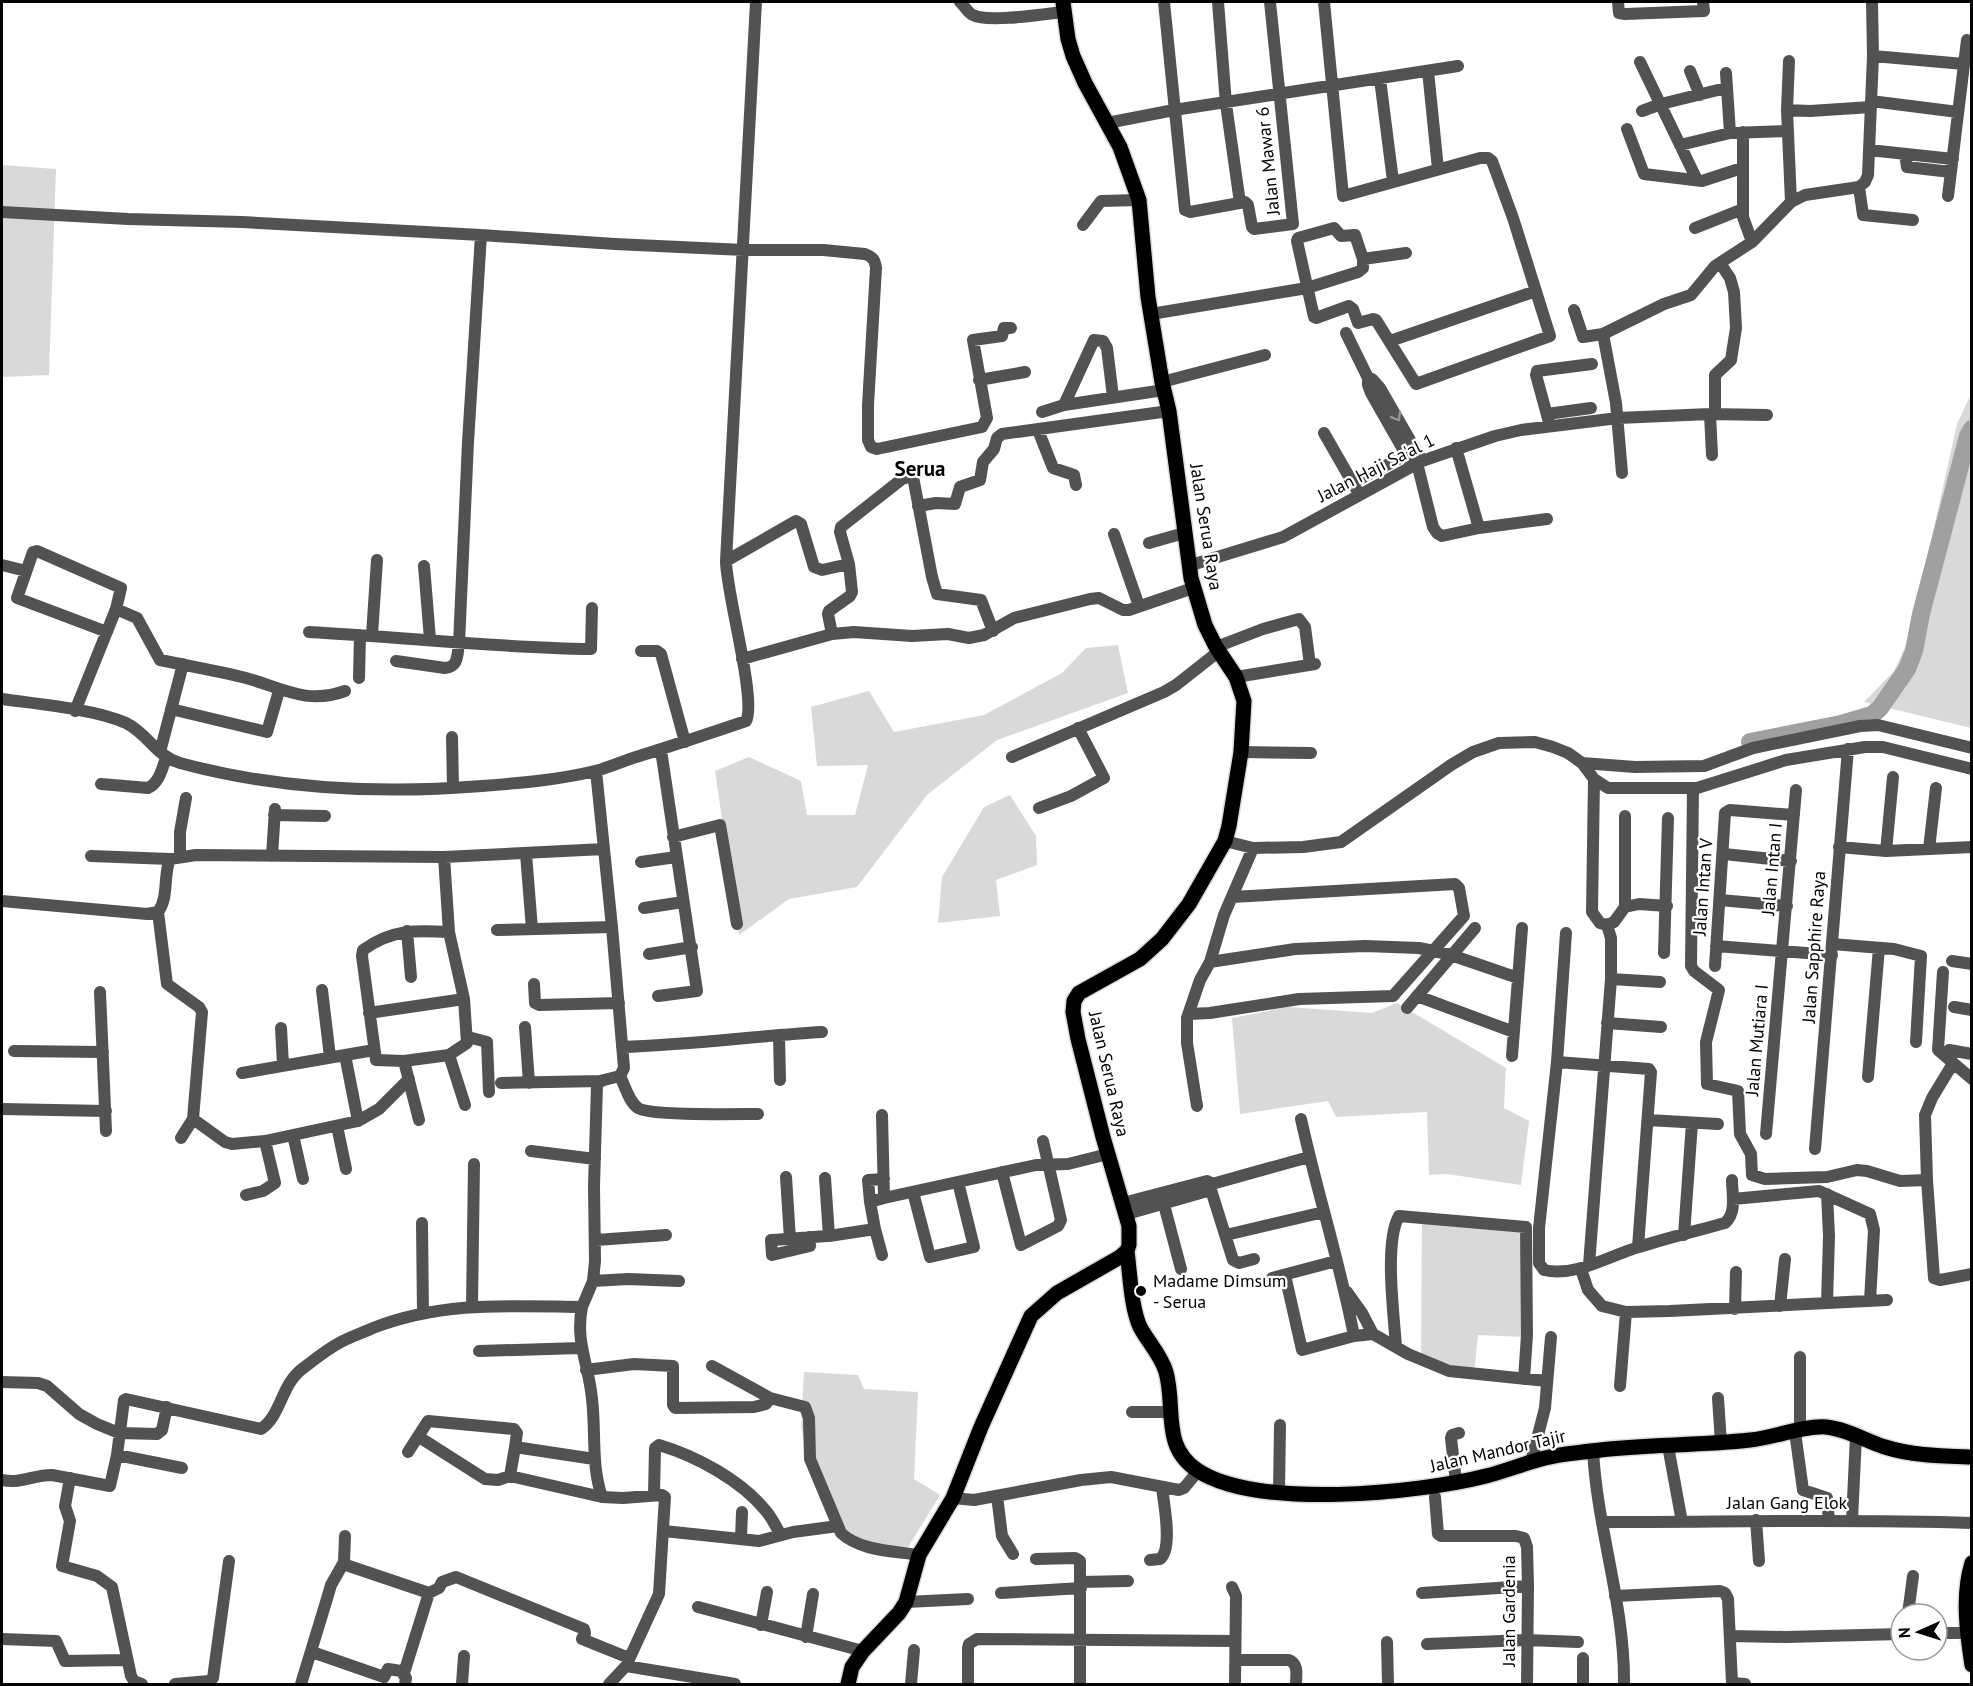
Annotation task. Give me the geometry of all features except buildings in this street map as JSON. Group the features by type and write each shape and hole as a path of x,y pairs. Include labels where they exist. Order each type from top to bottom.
{"main road":[{"name":"Jalan Serua Raya","path":"1063,7 1073,56 1127,161 1139,200 1143,256 1169,411 1188,566 1205,625 1217,650 1236,677 1244,701 1241,752 1234,802 1225,841 1189,904 1162,939 1140,959 1079,993 1074,1000 1073,1012 1078,1039 1108,1154 1125,1208 1130,1235 1126,1251"},
{"name":"Jalan Mandor Tajir","path":"1126,1251 1139,1325 1166,1370 1174,1444 1183,1457 1198,1471 1230,1486 1279,1492 1355,1493 1414,1489 1500,1473 1548,1457 1593,1450 1721,1443 1767,1438 1826,1427 1886,1448 1933,1456 1971,1457"},
{"path":"848,1684 852,1667 863,1651 899,1613 906,1602 919,1555 953,1498 981,1427 1030,1316 1057,1293 1126,1251"},
{"path":"1971,1563 1968,1573 1968,1632 1971,1665"}],"street":[{"path":"2,699 75,711 125,723 138,730 163,755 177,762 209,770 290,785 366,790 453,788 534,782 596,771 746,721 748,710 742,659 729,592 726,561 756,2"},
{"path":"960,2 970,14 979,17 1014,17 1063,7"},
{"path":"1164,2 1185,210 1190,212 1240,203 1226,104 1218,2"},
{"name":"Jalan Mawar 6","path":"1240,203 1247,203 1253,228 1293,224 1270,2"},
{"path":"1151,314 1307,288 1358,272 1363,268 1363,259 1355,235 1341,236 1334,228 1298,238 1296,241 1307,288 1315,318 1351,307 1358,323 1376,320 1416,384 1550,336 1492,161 1484,157 1343,196 1324,2"},
{"path":"1618,2 1619,13 1625,14 1704,11 1703,2"},
{"path":"1574,310 1583,337 1603,334 1664,304 1691,295 1720,263 1752,242 1791,202 1805,195 1859,187 1865,182 1868,175 1874,56 1872,2"},
{"path":"1948,196 1967,40"},
{"path":"1874,56 1964,64"},
{"path":"1790,61 1787,110 1791,202"},
{"path":"1640,62 1697,180"},
{"path":"1107,123 1174,110 1226,104 1458,66"},
{"path":"1428,71 1438,169"},
{"path":"1690,71 1700,95"},
{"path":"1726,73 1730,133"},
{"path":"1380,79 1393,181"},
{"path":"1642,111 1726,88"},
{"path":"1787,110 1820,111 1871,104 1959,112"},
{"path":"1627,129 1644,174 1707,180 1742,168"},
{"path":"1680,145 1730,133 1788,131"},
{"path":"1743,132 1744,225 1752,242"},
{"path":"1869,150 1905,154 1907,167 1952,166"},
{"path":"1859,187 1863,215 1913,220"},
{"path":"1083,225 1101,201 1139,200"},
{"path":"1695,228 1743,209"},
{"path":"2,212 481,235 615,244 744,250 823,250 865,254 872,256 875,261 868,440 872,447 877,449 982,427 987,418 973,340 1002,336 1004,328 1011,328"},
{"path":"396,661 450,668 456,662 459,644 468,442 481,235"},
{"path":"1363,259 1406,253"},
{"path":"1712,455 1715,375 1731,360 1736,328 1733,285 1720,263"},
{"path":"1390,341 1536,291"},
{"path":"1346,333 1368,378 1371,393 1414,461"},
{"path":"1603,334 1618,418 1622,473"},
{"path":"1064,405 1094,340 1103,341 1107,348 1113,397"},
{"path":"1042,412 1064,405 1163,386 1265,355"},
{"path":"1592,364 1537,371 1536,375 1549,420 1592,408"},
{"path":"979,380 1025,372"},
{"path":"1368,378 1380,388 1414,461 1433,527 1437,533 1442,536 1479,528 1547,519"},
{"path":"918,506 936,503 955,504 960,487 980,480 983,462 994,449 1002,434 1169,411"},
{"name":"Jalan Haji Sa'al 1","path":"1188,566 1283,537 1355,489 1414,461 1549,420 1713,414 1767,415"},
{"path":"985,423 999,436"},
{"path":"1038,430 1053,468 1074,475 1076,484"},
{"path":"1324,433 1355,489"},
{"path":"1456,448 1479,528"},
{"path":"832,634 828,614 850,596 852,590 849,564 840,532 841,527 902,479 909,477 913,478 914,482 937,594 981,600 993,632"},
{"path":"726,561 796,520 801,524 814,567 822,570 849,564"},
{"path":"1149,543 1184,533"},
{"path":"1114,534 1139,606"},
{"path":"75,711 107,632 116,609 122,590 120,586 37,551 33,552 17,598 107,632"},
{"path":"358,678 377,560"},
{"path":"2,565 26,571"},
{"path":"424,566 430,639"},
{"path":"742,659 832,634 865,631 912,636 948,634 969,638 984,636 1014,618 1090,599 1104,600 1123,610 1193,588"},
{"path":"116,609 137,618 160,660 247,679 279,691 319,698 345,692"},
{"path":"309,632 430,639 459,644 591,649 592,609"},
{"path":"1012,757 1164,692 1176,685 1217,650 1263,629 1299,619 1305,627 1313,665 1236,677"},
{"path":"641,651 657,651 661,654 685,742"},
{"path":"101,784 148,788 154,786 183,664"},
{"path":"171,709 268,732 279,691"},
{"path":"1582,763 1635,767 1704,766 1753,748 1860,726 1878,725 1971,748"},
{"path":"1039,808 1071,796 1104,778 1078,728"},
{"path":"452,737 453,788"},
{"path":"1225,841 1253,848 1303,847 1341,842 1451,765 1473,752 1499,742 1535,742 1568,753 1582,763 1594,779 1608,788 1693,788 1786,760 1848,749 1883,747 1971,769"},
{"name":"Jalan Sapphire Raya","path":"1815,1149 1848,749"},
{"path":"658,996 697,991 661,750"},
{"path":"1241,752 1311,753"},
{"path":"501,1083 602,1081 620,1076 624,1068 620,1003 596,771"},
{"path":"1886,850 1893,777"},
{"path":"1594,779 1592,912 1600,923 1607,925 1614,922 1626,907 1640,904 1667,906"},
{"path":"1693,788 1691,966 1694,971 1719,990 1706,1041 1706,1078 1707,1084 1738,1090 1740,1134 1751,1154 1752,1175 1765,1179 1827,1177 1857,1170 1900,1181 1927,1180"},
{"path":"1929,849 1935,788"},
{"name":"Jalan Intan I","path":"1783,951 1796,790"},
{"path":"2,901 147,914 158,912 163,907 167,866 175,858 186,798"},
{"path":"272,856 274,811 325,816"},
{"name":"Jalan Intan V","path":"1714,966 1727,811 1794,815"},
{"path":"1625,816 1626,907"},
{"path":"1665,953 1668,818"},
{"path":"673,837 720,825 736,924"},
{"path":"1839,847 1886,850 1971,848"},
{"path":"1197,1106 1187,1043 1188,1016 1200,980 1210,962 1224,915 1253,848"},
{"path":"91,856 444,857 603,849"},
{"path":"526,854 532,929"},
{"path":"1724,855 1791,861"},
{"path":"444,857 449,932 464,999 468,1037 465,1046 449,1055 404,1061 376,1060 363,950 385,938 407,931 449,932"},
{"path":"641,862 676,857"},
{"path":"1232,897 1455,884 1459,888 1464,916 1417,996 1407,1008"},
{"path":"1720,900 1787,906"},
{"path":"644,908 683,902"},
{"path":"158,912 167,984 199,1007 202,1012 193,1119 181,1138"},
{"path":"1607,925 1611,938 1611,979 1585,1267 1588,1290 1602,1306 1626,1312 1735,1309 1887,1300"},
{"path":"497,930 612,927"},
{"path":"1188,1016 1299,999 1390,998 1475,928"},
{"path":"1512,1056 1522,928"},
{"path":"407,931 411,976"},
{"path":"1566,933 1557,1062 1539,1228 1539,1263 1544,1270 1554,1272 1585,1267 1638,1247 1725,1222 1731,1217 1732,1180"},
{"path":"1210,962 1305,948 1365,946 1419,948 1443,953 1518,978"},
{"path":"1716,946 1783,951 1879,948 1922,956 1916,1042"},
{"path":"649,954 692,947"},
{"path":"1868,1077 1879,948"},
{"name":"Jalan Mutiara I","path":"1766,1134 1783,951"},
{"path":"1952,961 1971,964"},
{"path":"1943,972 1938,1048 1952,1065 1971,1079"},
{"path":"1611,979 1660,982"},
{"path":"534,984 535,1003 538,1005 620,1003"},
{"path":"322,990 330,1056"},
{"path":"100,993 106,1131"},
{"path":"1417,996 1514,1032"},
{"path":"369,1012 464,999"},
{"path":"1954,1006 1971,1010"},
{"path":"1607,1023 1661,1027"},
{"path":"280,1028 283,1065"},
{"path":"525,1028 529,1083"},
{"path":"622,1047 666,1046 822,1032"},
{"path":"779,1035 780,1080"},
{"path":"468,1037 487,1042 489,1092"},
{"path":"242,1073 374,1050"},
{"path":"1948,1050 1971,1054"},
{"path":"14,1051 103,1052"},
{"path":"345,1055 358,1121"},
{"path":"449,1055 465,1105"},
{"path":"404,1061 419,1120"},
{"path":"1557,1062 1649,1068 1652,1075 1638,1247"},
{"path":"1952,1065 1926,1111 1927,1180 1934,1278 1940,1280 1971,1274"},
{"path":"620,1076 631,1099 641,1110 669,1113 758,1114"},
{"path":"193,1119 225,1142 232,1144 265,1141 358,1121 379,1109 409,1079"},
{"path":"602,1081 597,1086 596,1240 592,1281 579,1321 580,1348 592,1399 594,1459 602,1497"},
{"path":"2,1109 106,1111"},
{"path":"882,1115 884,1198"},
{"path":"1301,1119 1336,1261 1346,1291 1354,1336"},
{"path":"1648,1120 1718,1124"},
{"path":"1684,1235 1692,1122"},
{"path":"337,1126 346,1169"},
{"path":"293,1135 303,1179"},
{"path":"246,1196 263,1191 275,1183 265,1141"},
{"path":"1002,1172 1021,1245 1058,1226 1061,1220 1043,1141"},
{"path":"531,1151 596,1159"},
{"path":"870,1202 1036,1165 1068,1164 1108,1154"},
{"path":"1125,1208 1211,1187 1309,1156"},
{"path":"472,1305 474,1164"},
{"path":"786,1177 790,1239"},
{"path":"825,1178 829,1236"},
{"path":"882,1255 875,1229 868,1180 884,1179"},
{"path":"913,1192 930,1257 974,1247 958,1182"},
{"path":"1211,1187 1233,1260 1239,1263 1254,1259"},
{"path":"1733,1200 1820,1191 1867,1213 1873,1222 1870,1301"},
{"path":"1827,1194 1829,1236 1827,1303"},
{"path":"1162,1198 1181,1269"},
{"path":"1226,1235 1324,1212"},
{"path":"1396,1347 1391,1248 1394,1228 1399,1216 1526,1227 1527,1335 1524,1379"},
{"path":"423,1223 423,1313"},
{"path":"808,1238 810,1246 772,1255 771,1240 829,1236 875,1229"},
{"path":"596,1240 666,1235"},
{"path":"1780,1306 1785,1258"},
{"path":"1336,1261 1278,1276 1302,1350 1354,1336 1373,1334"},
{"path":"1735,1309 1736,1272"},
{"path":"592,1281 619,1279 679,1281"},
{"path":"1346,1291 1362,1313 1373,1334 1432,1365 1449,1371 1547,1381"},
{"path":"2,1480 22,1481 42,1475 110,1486 126,1399 261,1429 269,1421 285,1388 300,1370 339,1343 392,1321 472,1305 582,1307"},
{"path":"1620,1386 1626,1312"},
{"path":"1531,1462 1545,1408 1551,1337"},
{"path":"479,1351 580,1348"},
{"path":"1800,1357 1798,1431 1803,1490 1827,1498 1829,1521"},
{"path":"586,1370 634,1364 673,1365 673,1405 675,1408 754,1407 766,1404 770,1398"},
{"path":"712,1366 770,1398 803,1406 807,1410 810,1459 841,1533 858,1544 919,1555"},
{"path":"2,1382 38,1383 47,1386 79,1414 119,1433 157,1434 162,1430 167,1407"},
{"path":"1718,1398 1721,1443"},
{"path":"1132,1412 1171,1412"},
{"path":"408,1452 428,1421 514,1429 517,1433 510,1476"},
{"path":"1279,1492 1280,1425"},
{"path":"1456,1482 1450,1438 1459,1433"},
{"path":"1852,1520 1856,1436"},
{"path":"419,1437 485,1479 498,1480 510,1476 602,1497 623,1498 654,1495 665,1497 659,1594 628,1662 609,1684"},
{"path":"654,1495 655,1448 659,1445 699,1460 748,1492 767,1513 781,1535"},
{"path":"1668,1446 1682,1522"},
{"path":"515,1447 594,1459"},
{"path":"1593,1450 1596,1489 1623,1639 1624,1684"},
{"path":"117,1455 182,1468"},
{"path":"953,1498 974,1500 1081,1480 1111,1477 1179,1490 1184,1488 1198,1471"},
{"path":"70,1478 64,1506 70,1521 62,1566 97,1576 112,1587 126,1660 134,1682 142,1684"},
{"path":"1150,1560 1160,1559 1165,1554 1166,1525 1162,1488"},
{"path":"997,1496 1002,1536 1013,1554"},
{"name":"Jalan Gardenia","path":"1435,1497 1438,1534 1441,1536 1516,1536 1524,1538 1527,1547 1528,1586 1527,1684"},
{"path":"741,1539 742,1512"},
{"path":"1756,1520 1760,1561"},
{"name":"Jalan Gang Elok","path":"1603,1522 1852,1520 1971,1523"},
{"path":"664,1531 759,1540 838,1526"},
{"path":"301,1684 326,1602 343,1564 345,1536"},
{"path":"1036,1559 1079,1559 1081,1564 1080,1684"},
{"path":"175,1684 209,1681 213,1678 229,1561"},
{"path":"343,1564 429,1593 439,1588 442,1582 456,1576 584,1629 582,1639 628,1662 735,1684"},
{"path":"1910,1602 1913,1576"},
{"path":"1000,1593 1128,1581"},
{"path":"1422,1593 1528,1586"},
{"path":"1232,1587 1236,1596 1235,1684"},
{"path":"1616,1596 1720,1591 1725,1593 1728,1599 1731,1636 1732,1683 1745,1684"},
{"path":"761,1625 767,1592"},
{"path":"312,1653 384,1677 388,1670 404,1679 429,1593"},
{"path":"806,1637 813,1594"},
{"path":"906,1602 968,1599"},
{"path":"698,1607 863,1651"},
{"path":"1949,1633 1968,1632"},
{"path":"1731,1636 1889,1634"},
{"path":"2,1639 56,1641 65,1661 126,1660"},
{"path":"968,1684 968,1648 972,1641 977,1639 1235,1641"},
{"path":"1427,1644 1527,1640 1578,1642"},
{"path":"1387,1642 1388,1684"},
{"path":"911,1684 914,1650"},
{"path":"462,1684 464,1656"},
{"path":"1583,1658 1583,1684"},
{"path":"1236,1660 1289,1660 1296,1666 1296,1684"}],"shaded area":[{"path":"2,165 56,169 49,375 2,377"},
{"path":"1971,394 1971,728 1864,702 1894,671 1909,639 1957,424"},
{"path":"1118,645 1128,693 997,740 927,795 857,887 789,899 739,935 715,771 749,757 801,781 807,815 855,815 868,765 817,766 811,707 869,691 894,732 984,715 1062,673 1086,648"},
{"path":"1010,795 1036,836 1037,865 996,880 1000,916 938,923 942,877 984,807"},
{"path":"1397,1003 1506,1068 1504,1108 1529,1121 1521,1185 1447,1174 1429,1175 1427,1112 1336,1117 1328,1101 1240,1114 1232,1018 1288,1007 1372,1013"},
{"path":"1422,1215 1523,1223 1524,1337 1478,1335 1474,1374 1421,1360"},
{"path":"804,1372 858,1375 864,1389 918,1392 914,1479 940,1495 907,1549 841,1538 811,1468 801,1427"}],"waterway":[{"path":"1750,742 1841,724 1872,715 1880,708 1907,669 1914,651 1921,614 1968,436 1972,429"}],"place":[{"name":"Madame Dimsum - Serua","path":"1141,1291"}],"district":[{"name":"Serua","path":"920,469"}]}
